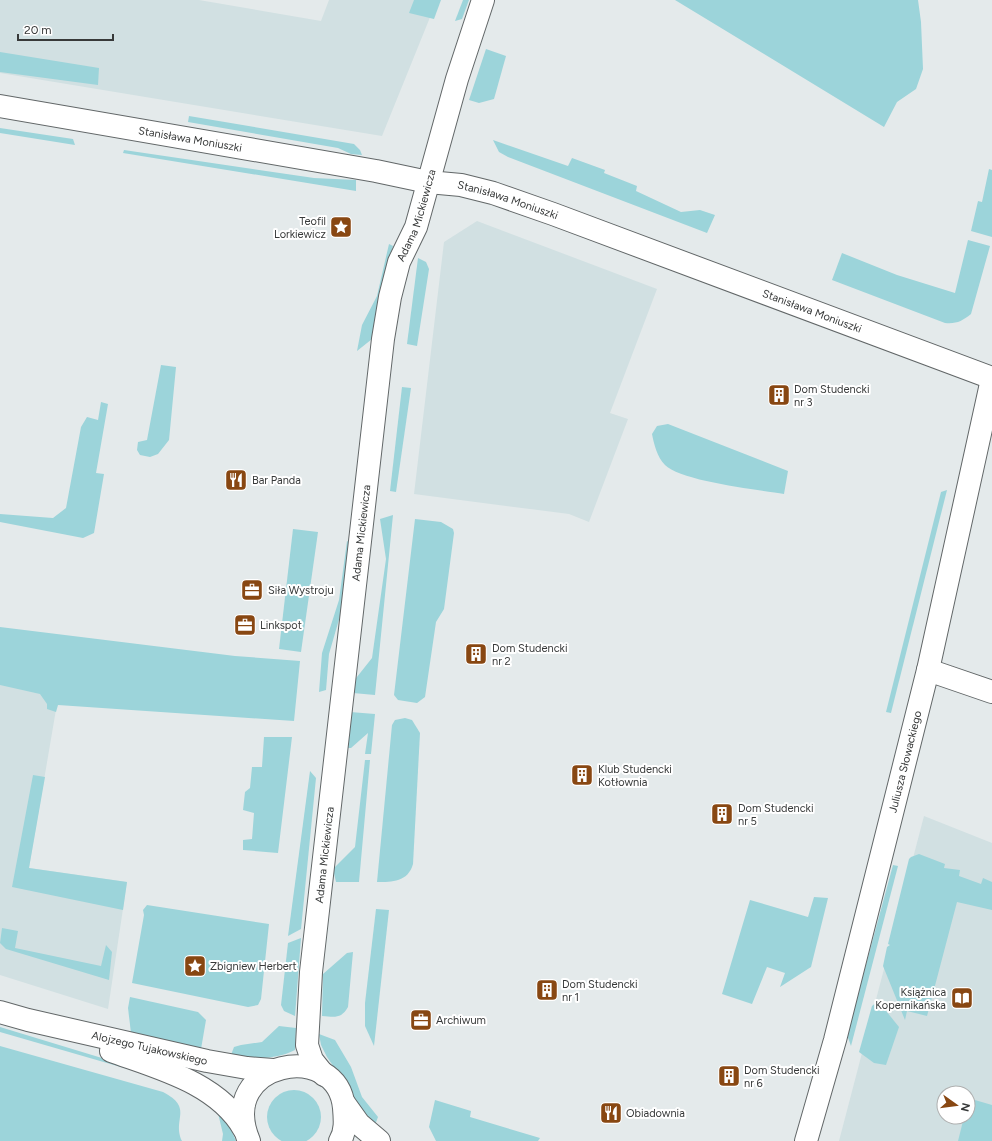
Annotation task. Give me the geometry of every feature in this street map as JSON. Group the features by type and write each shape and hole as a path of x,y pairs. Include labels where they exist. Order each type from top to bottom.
{"street":[{"name":"Adama Mickiewicza","path":"344,1103 332,1082 312,1060 307,1045 310,979 383,339 390,297 399,262 416,227 461,65 483,0"},
{"name":"Stanisława Moniuszki","path":"0,106 368,170 428,182 461,186 486,192 553,214 992,379"},
{"name":"Juliusza Słowackiego","path":"806,1141 835,1040 928,670 992,379"},
{"path":"928,670 992,692"},
{"name":"Alojzego Tujakowskiego","path":"0,1012 28,1020 207,1061 247,1068 274,1070"},
{"name":"Alojzego Tujakowskiego","path":"28,1020 154,1067 200,1087 229,1107 246,1135"},
{"path":"246,1135 243,1112 251,1088 258,1080 274,1070 288,1066 301,1066 314,1069 324,1074"},
{"path":"340,1141 346,1122 344,1103"},
{"path":"344,1103 359,1124 379,1141"}],"shaded area":[{"path":"0,0 199,0 321,21 329,0 437,0 382,136 0,73"},
{"path":"414,0 441,0 434,19 409,13"},
{"path":"463,0 469,0 462,19 455,21"},
{"path":"675,0 918,0 921,22 923,69 916,89 897,102 884,127"},
{"path":"486,49 506,56 494,99 479,103 469,100"},
{"path":"0,52 99,68 98,85 0,72"},
{"path":"189,116 354,144 360,150 362,155 351,154 338,148 188,122"},
{"path":"0,128 73,139 75,145 0,133"},
{"path":"493,140 568,166 572,158 605,170 604,173 637,186 636,191 681,212 700,210 715,215 707,233 508,157 499,152"},
{"path":"124,150 314,178 356,180 356,191 123,153"},
{"path":"989,169 992,170 992,237 971,231 978,201 982,202"},
{"path":"477,221 657,289 610,413 628,419 589,522 569,514 414,494 444,242"},
{"path":"968,240 990,246 971,314 956,322 945,323 832,280 842,253 897,275 955,293"},
{"path":"389,244 393,246 377,306 372,339 357,351 362,325 377,296"},
{"path":"418,258 426,262 429,269 417,346 407,344"},
{"path":"161,365 176,367 169,440 158,454 150,457 140,455 137,450 138,442 147,440"},
{"path":"402,387 411,388 396,492 390,491"},
{"path":"101,402 108,404 96,473 104,474 94,533 83,538 0,522 0,514 53,518 66,508 81,427 87,417 98,420"},
{"path":"668,424 788,471 784,494 721,484 686,476 673,471 665,465 660,458 652,434 657,426"},
{"path":"947,490 891,713 886,712 941,492"},
{"path":"393,515 375,695 353,693 353,682 372,658 386,559 380,519"},
{"path":"415,519 441,522 453,529 454,533 444,609 436,622 425,697 417,703 398,700 394,695"},
{"path":"293,529 318,532 301,652 279,649"},
{"path":"347,541 350,543 340,616 329,654 326,690 319,692 322,653 339,600"},
{"path":"0,627 235,656 300,661 294,721 58,705 56,712 47,709 47,704 40,694 0,685"},
{"path":"0,676 59,692 29,868 127,882 108,1009 0,975"},
{"path":"350,712 375,714 371,754 365,754 368,733 351,748 345,748"},
{"path":"405,718 412,720 420,733 413,864 411,870 399,880 377,882 392,725 395,720"},
{"path":"264,737 292,737 278,853 243,850 243,840 252,839 254,813 243,810 245,792 250,788 252,767 262,767"},
{"path":"365,760 370,760 359,882 336,882 333,869 355,847"},
{"path":"310,771 316,778 301,929 288,936"},
{"path":"33,775 45,777 29,868 127,882 123,910 12,887"},
{"path":"924,816 992,843 992,1141 839,1141"},
{"path":"919,854 945,864 944,868 960,870 959,876 981,884 983,878 992,882 992,910 957,902 927,1016 907,1011 905,1020 883,966 887,947 890,945 888,944 909,859"},
{"path":"893,865 898,866 851,1046 847,1035"},
{"path":"814,897 828,898 811,967 780,987 785,973 767,967 752,1004 722,994 750,900 808,917"},
{"path":"147,905 269,924 261,999 258,1005 248,1007 132,983 144,915 143,910"},
{"path":"376,909 389,910 374,1046 365,1026 365,1003"},
{"path":"2,928 18,931 15,948 101,966 106,945 112,952 109,980 6,949 0,943"},
{"path":"301,938 295,1016 284,1011 281,1005 288,943"},
{"path":"353,952 348,1007 343,1014 334,1017 322,1016 323,974 347,953"},
{"path":"130,997 198,1012 206,1020 201,1049 131,1033 128,1008"},
{"path":"878,1001 899,1027 886,1065 874,1063 859,1052 872,1006"},
{"path":"279,1026 296,1028 295,1050 279,1056 263,1058 231,1055 234,1047 262,1042"},
{"path":"0,1027 115,1062 145,1074 0,1032"},
{"path":"319,1034 335,1040 351,1067 362,1097 378,1117 375,1125 359,1109 344,1082 327,1057 321,1045"},
{"path":"0,1046 163,1092 178,1103 180,1109 179,1126 182,1141 0,1141"},
{"path":"294,1090 304,1092 313,1098 319,1107 321,1117 319,1127 313,1136 304,1142 294,1144 284,1142 275,1136 269,1127 267,1117 269,1107 275,1098 284,1092"},
{"path":"435,1100 471,1111 470,1117 540,1138 538,1141 436,1141 429,1127"},
{"path":"976,1100 992,1105 992,1141 958,1141 962,1125 976,1125"},
{"path":"217,1109 230,1127 236,1141 222,1141 223,1134"}],"place":[{"name":"Teofil Lorkiewicz","path":"341,227"},
{"name":"Dom Studencki nr 3","path":"779,395"},
{"name":"Bar Panda","path":"236,480"},
{"name":"Siła Wystroju","path":"252,590"},
{"name":"Linkspot","path":"245,625"},
{"name":"Dom Studencki nr 2","path":"476,654"},
{"name":"Klub Studencki Kotłownia","path":"582,775"},
{"name":"Dom Studencki nr 5","path":"722,814"},
{"name":"Zbigniew Herbert","path":"195,966"},
{"name":"Dom Studencki nr 1","path":"547,990"},
{"name":"Książnica Kopernikańska","path":"962,998"},
{"name":"Archiwum","path":"421,1020"},
{"name":"Dom Studencki nr 6","path":"729,1076"},
{"name":"Obiadownia","path":"611,1113"}]}
